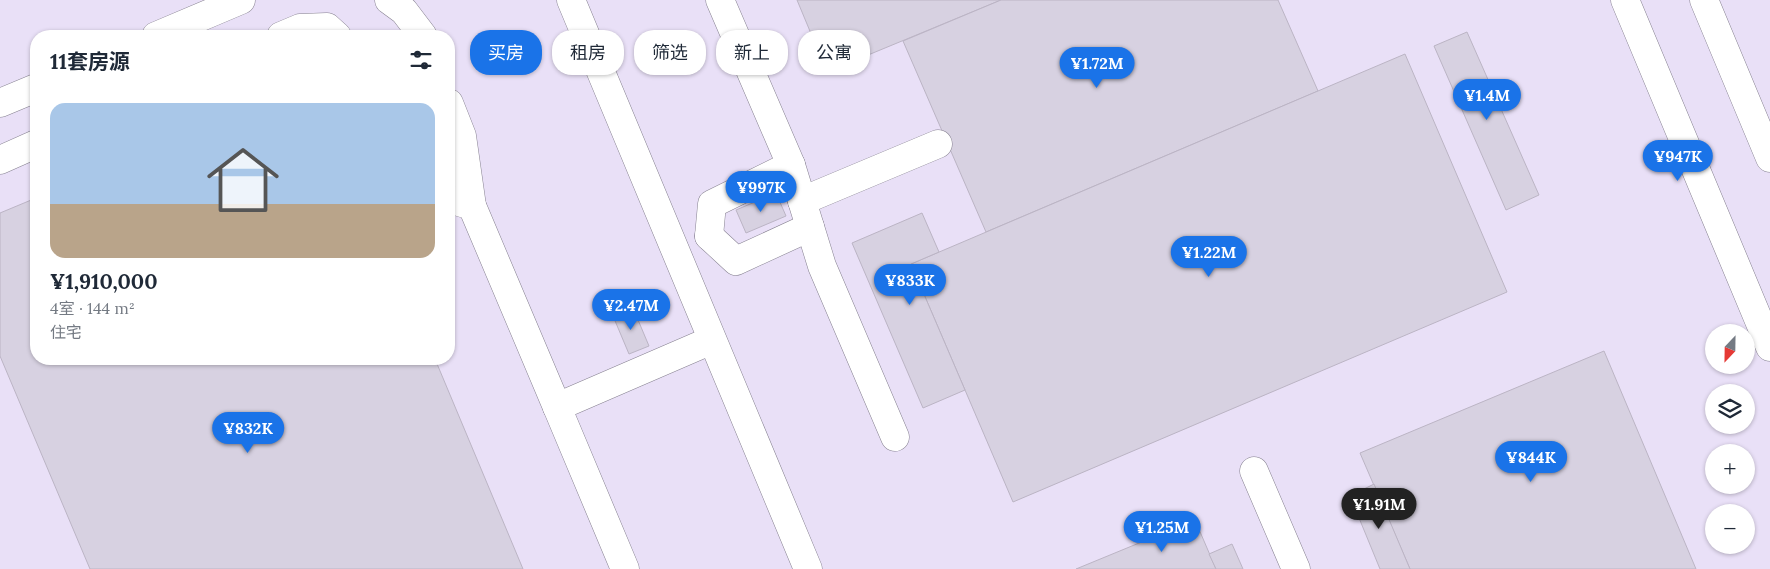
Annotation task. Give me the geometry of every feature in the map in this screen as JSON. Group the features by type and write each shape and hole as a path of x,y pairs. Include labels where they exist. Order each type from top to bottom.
{"street":[{"path":"170,30 241,0"},
{"path":"389,0 404,11 418,30"},
{"path":"571,0 808,569"},
{"path":"720,0 791,165 822,266 895,437"},
{"path":"1625,0 1770,348"},
{"path":"1704,0 1770,158"},
{"path":"295,30 300,28 326,27 329,30"},
{"path":"0,103 30,90"},
{"path":"455,118 462,136 460,203 556,407 625,569"},
{"path":"802,201 938,144"},
{"path":"0,160 30,147"},
{"path":"791,165 712,204 710,236 736,261 810,227"},
{"path":"676,250 710,236"},
{"path":"556,407 712,340"},
{"path":"1254,471 1296,569"}],"shaded area":[{"path":"0,0 1770,0 1770,569 0,569"}],"building":[{"path":"797,0 1001,0 870,54 870,30 810,30"},
{"path":"1001,0 1278,0 1318,91 986,232 903,41"},
{"path":"1467,32 1539,195 1506,210 1434,46"},
{"path":"1405,54 1507,292 1013,502 911,264"},
{"path":"776,193 786,216 746,233 736,210"},
{"path":"30,200 30,365 438,365 523,569 90,569 0,356 0,213"},
{"path":"922,213 939,252 911,264 965,390 923,408 852,243"},
{"path":"633,308 649,346 629,354 613,316"},
{"path":"1604,351 1696,569 1410,569 1360,453"},
{"path":"1374,484 1410,569 1380,569 1350,496"},
{"path":"1195,520 1216,569 1076,569"},
{"path":"1232,544 1243,569 1216,569 1209,554"}]}
